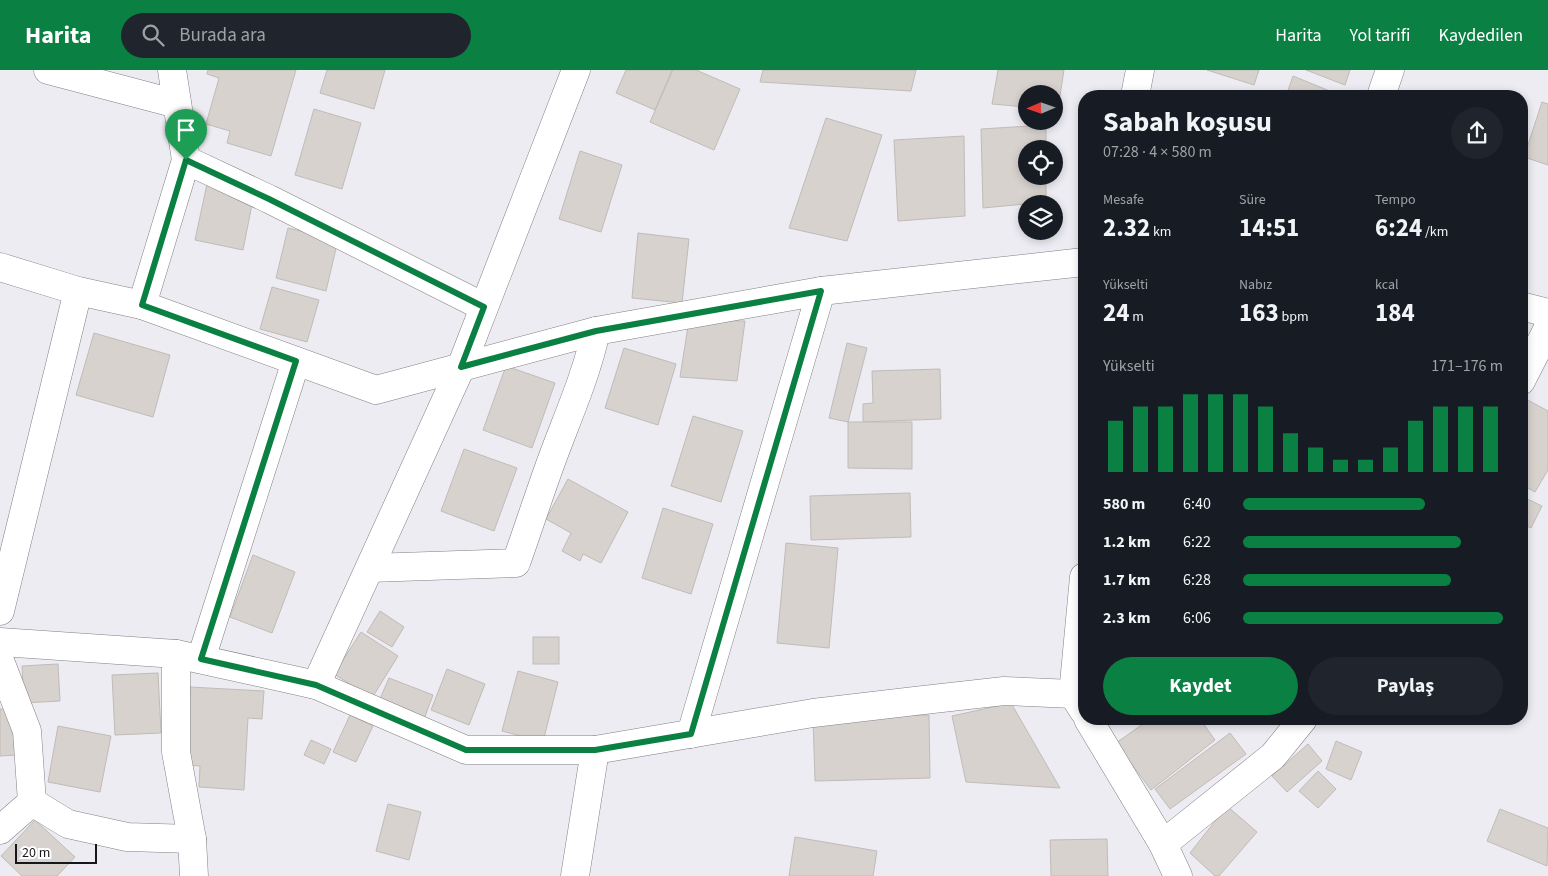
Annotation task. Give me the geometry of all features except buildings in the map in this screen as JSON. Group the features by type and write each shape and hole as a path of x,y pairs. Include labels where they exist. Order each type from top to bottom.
{"street":[{"path":"48,70 177,104"},
{"path":"142,305 186,160 172,70"},
{"path":"1136,90 1140,70"},
{"path":"1383,90 1390,70"},
{"path":"316,685 461,367 573,71"},
{"path":"186,160 269,199 484,307"},
{"path":"0,268 78,291 142,305 376,390 596,331 821,291 1078,263"},
{"path":"0,611 78,291"},
{"path":"691,734 821,291"},
{"path":"1528,308 1548,314"},
{"path":"1528,367 1548,328"},
{"path":"370,568 516,563 574,405 591,354 596,331"},
{"path":"194,876 192,839 176,752 188,656 296,361"},
{"path":"0,642 188,656 316,685 466,750 595,750 813,713 1004,691 1078,703"},
{"path":"0,661 27,731 32,802"},
{"path":"1092,725 1163,844 1178,876"},
{"path":"1163,844 1273,756 1298,725"},
{"path":"575,876 595,750"},
{"path":"32,802 68,824 127,837 192,839"},
{"path":"0,830 32,802"}],"route":[{"path":"186,160 269,199 484,307 461,367 596,331 821,291 691,734 595,750 466,750 316,685 201,659 296,361 142,305 186,160"}]}
